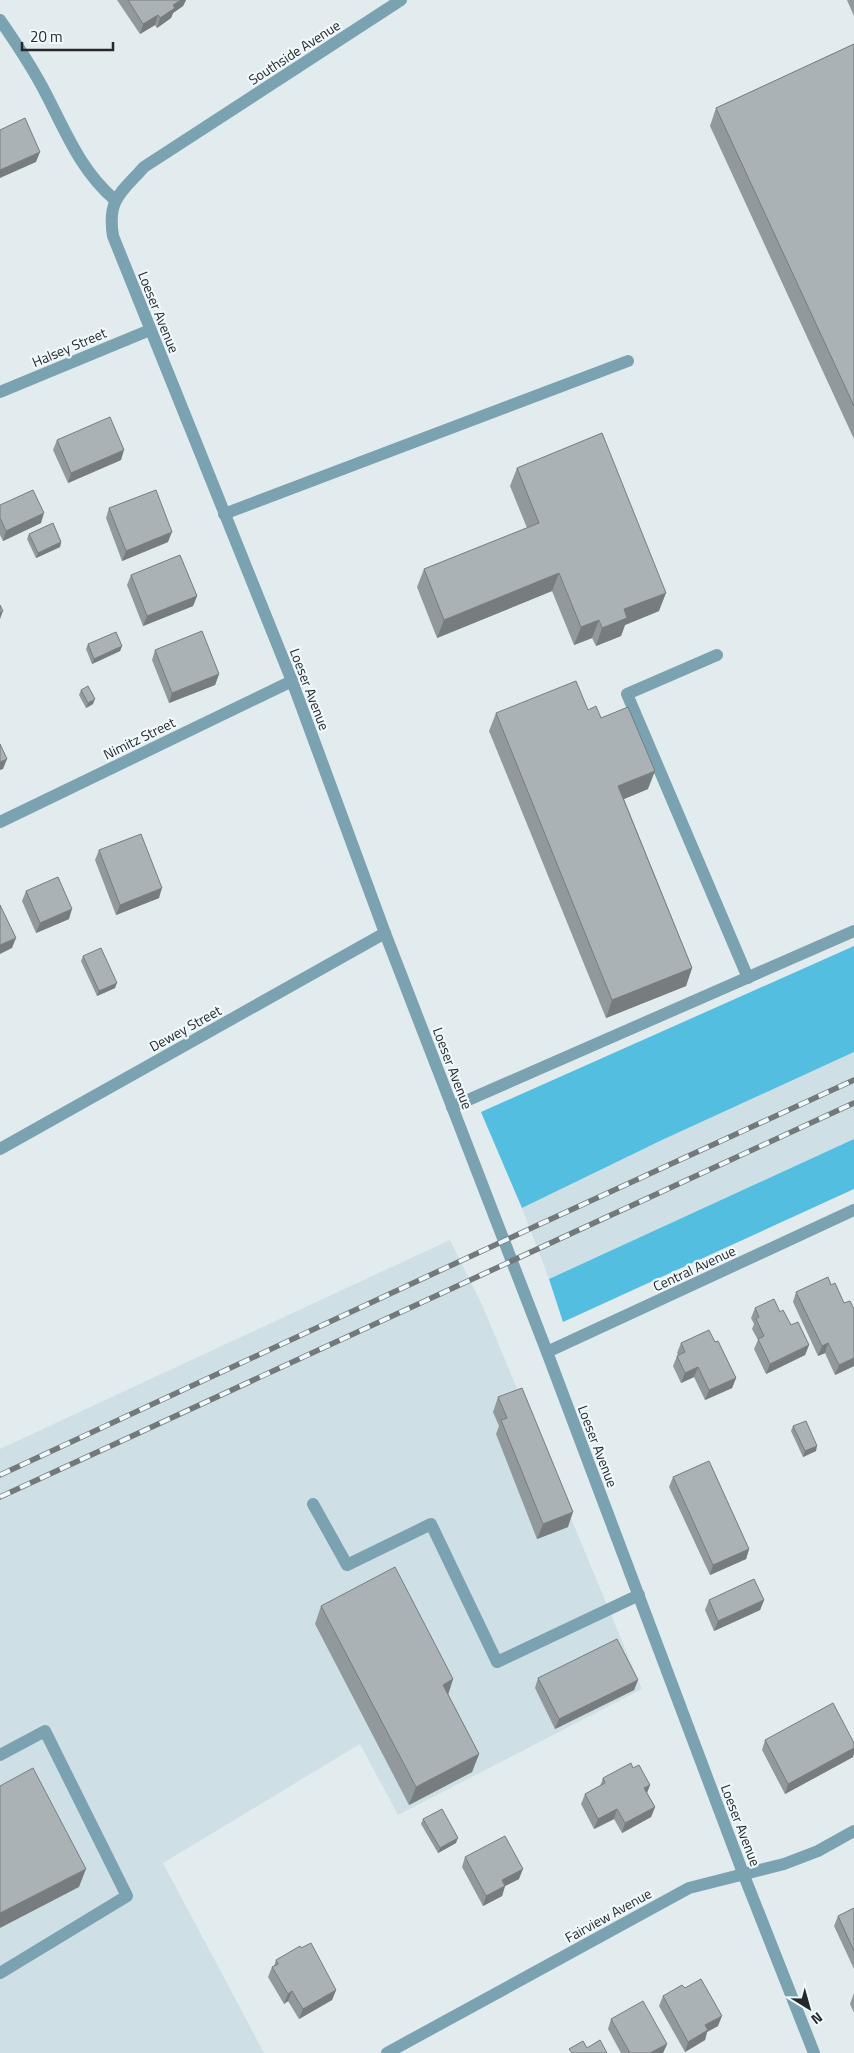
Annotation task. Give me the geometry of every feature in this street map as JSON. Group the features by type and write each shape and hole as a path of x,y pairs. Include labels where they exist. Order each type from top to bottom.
{"street":[{"name":"Southside Avenue","path":"115,200 144,167 401,0"},
{"path":"0,20 30,64 86,169 98,186 115,200"},
{"name":"Loeser Avenue","path":"115,200 111,220 113,236 292,681 385,933 547,1352 743,1873 814,2053"},
{"name":"Halsey Street","path":"0,392 150,330"},
{"path":"224,514 628,361"},
{"path":"717,655 627,694 748,978"},
{"name":"Nimitz Street","path":"0,822 292,681"},
{"path":"452,1107 854,931"},
{"name":"Dewey Street","path":"0,1149 385,933"},
{"name":"Central Avenue","path":"547,1352 854,1210"},
{"path":"313,1504 346,1565 431,1524 497,1662 639,1595"},
{"path":"0,1755 45,1731 127,1896 0,1973"},
{"name":"Fairview Avenue","path":"387,2053 689,1888 784,1864 818,1851 854,1831"}],"shaded area":[{"path":"854,946 854,1052 662,1140 522,1208 481,1112"},
{"path":"854,1052 854,1139 549,1279 522,1208 662,1140"},
{"path":"854,1139 854,1189 563,1322 549,1279"},
{"path":"450,1240 483,1307 642,1689 398,1815 360,1744 163,1863 264,2053 0,2053 0,1449"}],"building":[{"path":"128,0 181,0 173,5 175,8 160,18 158,15 143,24"},
{"path":"854,44 854,406 716,108"},
{"path":"25,118 40,152 0,170 0,130"},
{"path":"110,417 124,450 71,473 57,440"},
{"path":"602,433 666,593 624,609 627,618 602,628 599,620 581,627 559,573 444,620 424,569 539,523 517,468"},
{"path":"33,490 44,513 6,531 0,518 0,505"},
{"path":"156,490 172,532 126,551 109,508"},
{"path":"53,523 61,542 38,553 29,534"},
{"path":"180,555 197,596 147,616 131,575"},
{"path":"202,631 219,674 172,693 155,650"},
{"path":"116,632 122,646 94,659 88,644"},
{"path":"576,681 588,710 596,706 601,718 628,707 655,771 618,786 692,968 612,1000 496,713"},
{"path":"88,686 95,699 88,703 81,690"},
{"path":"0,744 7,759 0,762"},
{"path":"141,834 162,888 120,905 99,850"},
{"path":"58,877 72,909 40,923 26,891"},
{"path":"0,905 16,938 0,945"},
{"path":"101,948 117,983 99,991 83,956"},
{"path":"828,1277 831,1285 835,1283 844,1303 850,1301 854,1309 854,1358 839,1365 828,1343 822,1346 796,1292"},
{"path":"774,1299 780,1312 783,1310 791,1325 798,1322 809,1345 770,1364 758,1339 764,1336 756,1319 759,1317 755,1308"},
{"path":"709,1330 715,1342 718,1341 736,1378 709,1390 698,1367 685,1373 677,1356 685,1352 681,1343"},
{"path":"522,1388 573,1512 543,1524 501,1420 507,1418 498,1397"},
{"path":"806,1421 817,1446 805,1451 793,1426"},
{"path":"709,1461 749,1549 713,1565 673,1477"},
{"path":"395,1567 453,1679 443,1685 479,1754 416,1787 321,1606"},
{"path":"754,1579 764,1600 718,1621 709,1600"},
{"path":"617,1639 638,1680 559,1719 538,1678"},
{"path":"833,1703 854,1743 854,1748 788,1784 765,1740"},
{"path":"631,1763 633,1768 639,1765 650,1785 644,1788 655,1807 625,1823 617,1809 598,1819 585,1794 605,1783 603,1778"},
{"path":"33,1768 86,1869 0,1913 0,1786"},
{"path":"442,1809 458,1838 440,1848 423,1819"},
{"path":"505,1836 523,1869 502,1880 505,1886 486,1896 465,1857"},
{"path":"854,1908 854,1951 838,1916"},
{"path":"311,1943 336,1990 303,2009 292,1991 288,1994 272,1967 278,1964 276,1960 300,1946 301,1948"},
{"path":"701,1979 722,2016 705,2025 708,2030 688,2042 663,1996 682,1985 685,1988"},
{"path":"643,2001 667,2044 650,2053 630,2053 611,2019"},
{"path":"600,2040 607,2053 572,2053 569,2049 583,2041 587,2048"}],"railway":[{"path":"0,1475 854,1080"},
{"path":"0,1497 854,1103"}]}
